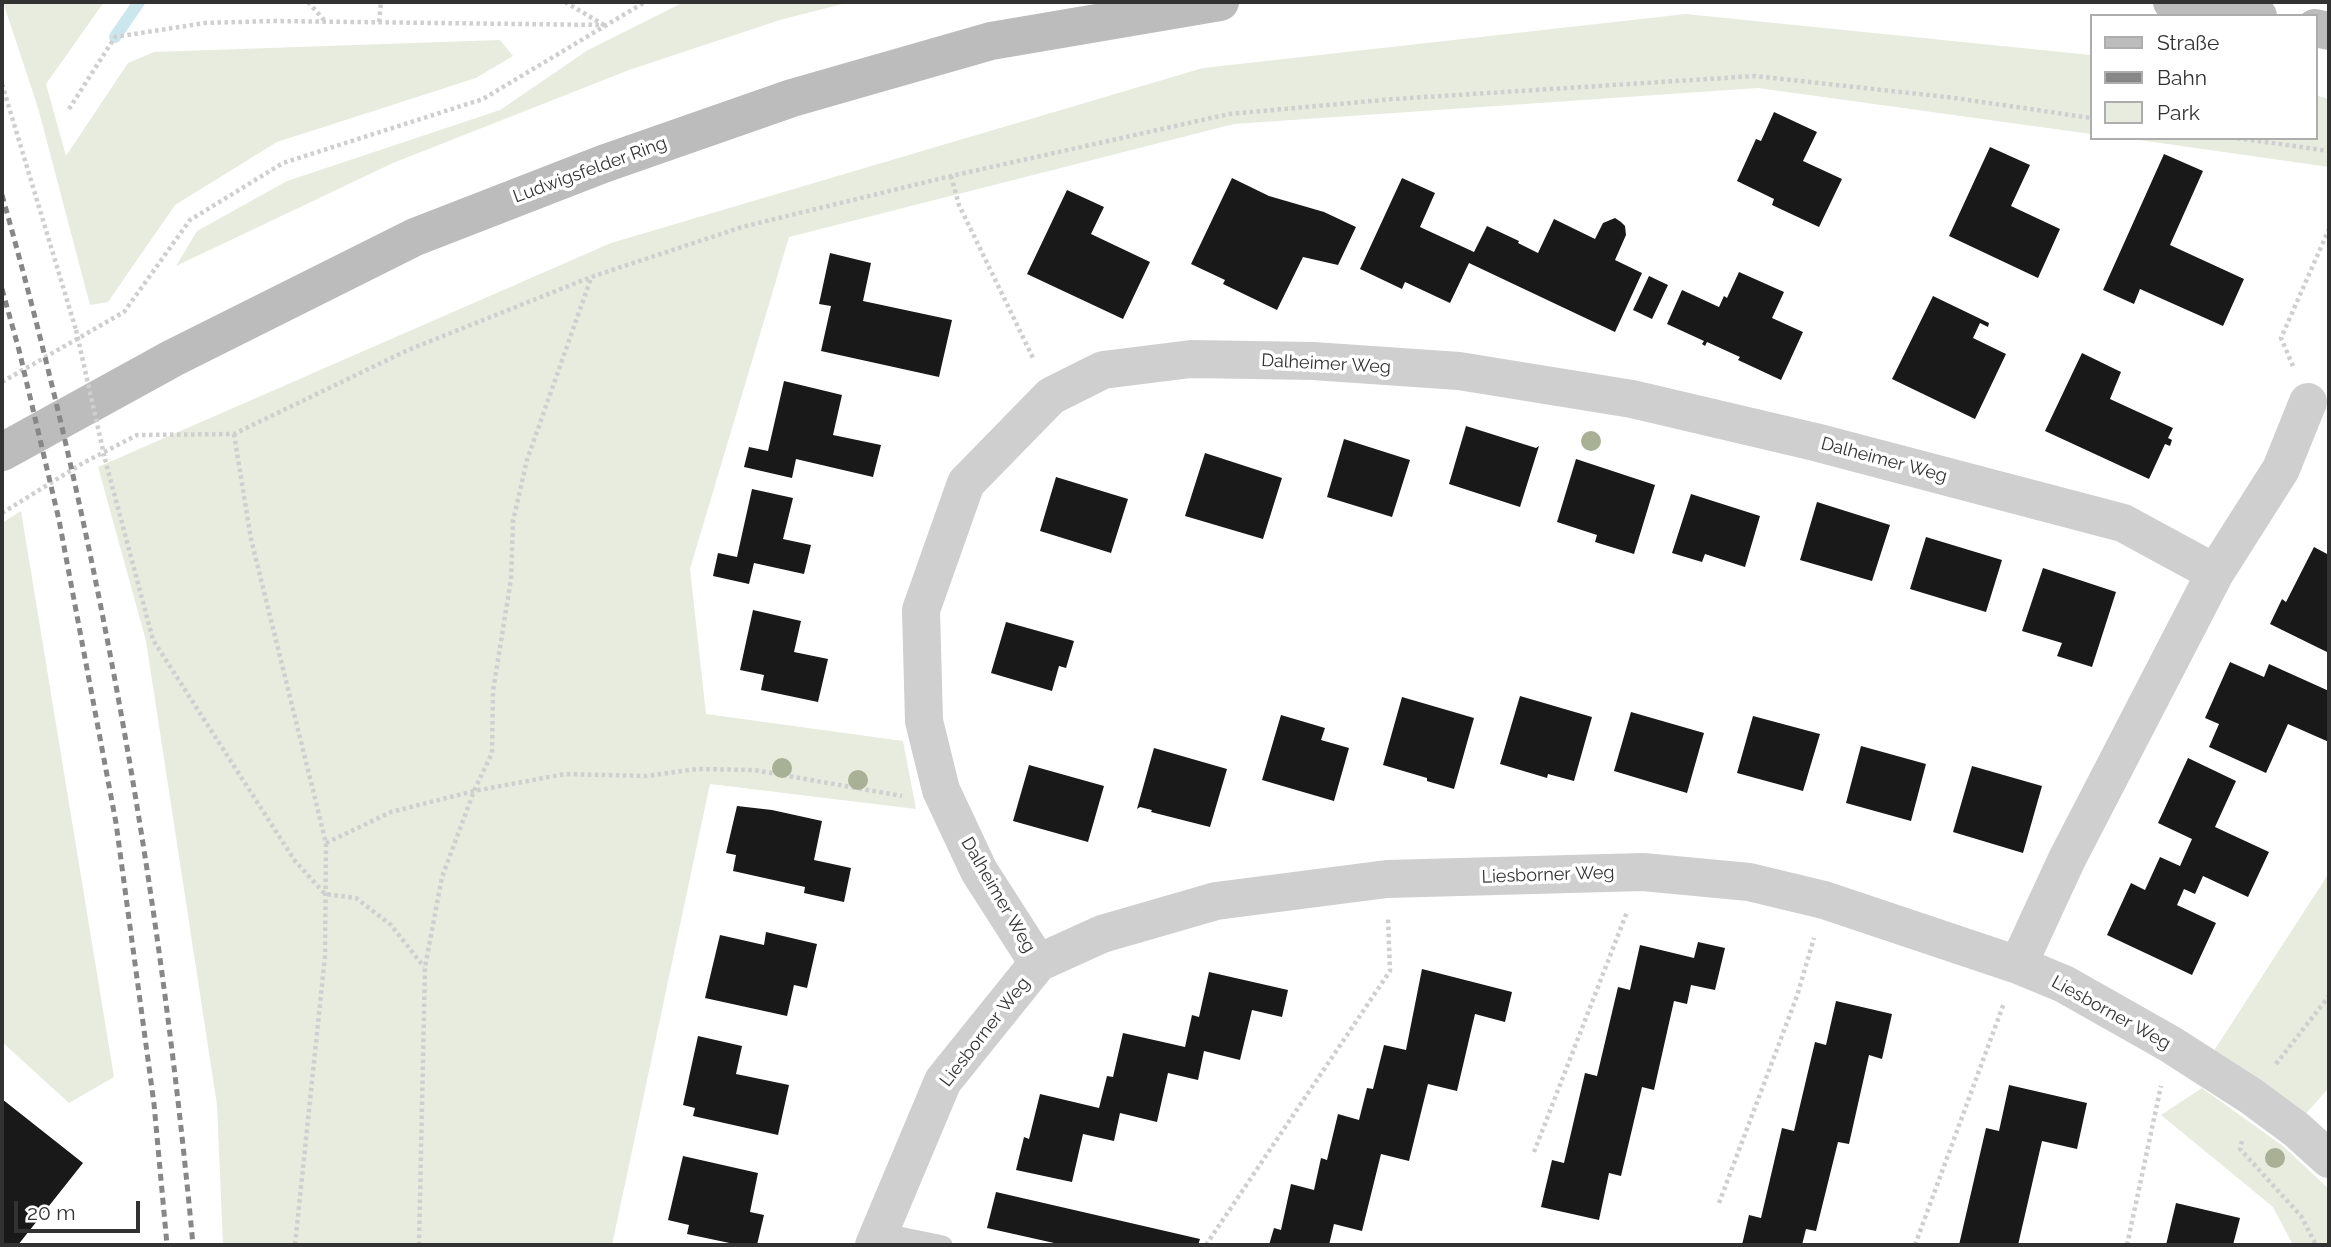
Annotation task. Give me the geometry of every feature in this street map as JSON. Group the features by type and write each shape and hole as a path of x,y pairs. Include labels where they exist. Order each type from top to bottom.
{"main road":[{"name":"Ludwigsfelder Ring","path":"2,452 173,358 415,237 603,164 792,98 991,41 1220,2"},
{"path":"2172,2 2246,14"}],"street":[{"name":"Dalheimer Weg","path":"1038,963 979,871 941,790 924,721 921,610 966,483 1052,396 1103,370 1191,359 1313,361 1459,372 1632,400 1815,442 2123,523 2215,573"},
{"path":"2018,965 2067,859 2215,573 2281,469 2308,402"},
{"name":"Liesborner Weg","path":"876,1238 943,1082 1038,963 1102,934 1216,901 1387,879 1643,872 1749,882 1824,900 2018,965 2064,984 2170,1044 2251,1096 2329,1158"}],"lane":[{"path":"876,1238 943,1245"}],"path":[{"path":"308,2 324,21"},
{"path":"379,22 381,2"},
{"path":"565,2 604,25"},
{"path":"2,382 124,312 190,220 283,163 483,99 645,2"},
{"path":"69,109 115,37 205,23 324,21 604,25"},
{"path":"2,513 83,463 137,435 234,434 408,350 591,277 742,227 951,176 1229,114 1394,99 1755,76 1955,98 2090,118"},
{"path":"2,84 76,330 105,459 153,640 295,861 325,894 356,898 391,925 425,967"},
{"path":"2251,140 2329,151"},
{"path":"951,176 959,205 1052,396"},
{"path":"2308,402 2281,338 2329,229"},
{"path":"419,1245 425,967 442,877 474,791 492,753 493,691 511,579 513,521 527,460 591,277"},
{"path":"234,434 251,538 326,843 325,956 295,1245"},
{"path":"326,843 391,812 474,791 565,774 647,776 697,769 754,770 912,798 941,790"},
{"path":"1534,1152 1643,872"},
{"path":"1206,1245 1390,971 1387,879"},
{"path":"1719,1203 1797,996 1824,900"},
{"path":"1915,1245 2018,965"},
{"path":"2316,1245 2301,1216 2240,1149 2251,1096 2329,996"},
{"path":"2127,1245 2170,1044"}],"green space":[{"path":"3,2 104,2 46,84 66,156 128,63 154,52 500,40 513,56 476,78 277,142 175,205 108,302 90,305 38,108"},
{"path":"684,2 850,2 780,20 629,70 393,163 176,266 197,231 287,181 500,110 588,50"},
{"path":"1686,14 2090,55 2090,134 1758,88 1234,124 789,237 690,569 706,714 903,741 916,809 710,784 612,1245 223,1245 217,1105 146,641 98,467 611,243 1203,68"},
{"path":"2317,96 2329,99 2329,167 2139,140 2317,140"},
{"path":"21,511 114,1077 69,1103 2,1042 2,523"},
{"path":"2329,873 2329,1088 2301,1119 2206,1063"},
{"path":"2202,1088 2283,1146 2329,1189 2329,1245 2293,1245 2273,1207 2161,1115"}],"building":[{"path":"1774,112 1817,132 1803,161 1842,179 1819,227 1772,205 1774,199 1737,181 1756,139 1761,141"},
{"path":"1990,147 2030,165 2011,206 2060,229 2038,278 1949,236"},
{"path":"2164,154 2203,171 2170,245 2244,279 2223,326 2140,289 2134,304 2103,290"},
{"path":"1232,178 1269,196 1324,212 1356,227 1338,265 1303,257 1277,310 1223,284 1225,280 1191,264"},
{"path":"1402,178 1435,193 1420,227 1474,252 1487,226 1538,253 1554,219 1595,239 1603,223 1615,218 1621,222 1625,226 1626,235 1615,260 1642,273 1615,332 1469,263 1450,303 1405,282 1402,289 1360,269"},
{"path":"1067,190 1104,207 1091,234 1150,262 1123,319 1027,274"},
{"path":"830,253 871,263 863,301 952,320 939,377 821,351 831,306 819,304"},
{"path":"1739,272 1784,292 1772,318 1803,332 1781,380 1707,342 1705,346 1702,344 1704,341 1667,324 1682,290 1719,307 1724,296 1727,298"},
{"path":"1649,276 1668,285 1652,319 1633,310"},
{"path":"1933,296 1989,323 1988,327 1980,323 1973,338 2006,354 1975,419 1892,379"},
{"path":"2082,353 2121,372 2110,399 2173,428 2168,438 2172,440 2170,446 2165,444 2149,479 2045,431"},
{"path":"784,381 842,395 833,435 881,445 873,477 796,459 792,478 744,467 749,447 768,451"},
{"path":"1466,426 1536,448 1539,446 1520,507 1449,484"},
{"path":"1344,439 1410,460 1392,517 1327,497"},
{"path":"1205,453 1282,478 1263,539 1185,516"},
{"path":"1576,459 1655,485 1634,554 1595,542 1597,535 1557,522"},
{"path":"1056,477 1128,499 1111,553 1040,531"},
{"path":"752,489 793,498 783,539 811,545 804,574 754,563 749,584 713,576 718,553 737,557"},
{"path":"1691,494 1760,516 1745,567 1705,554 1702,562 1672,553"},
{"path":"1817,502 1890,525 1872,581 1800,560"},
{"path":"1926,537 2002,560 1986,612 1910,589"},
{"path":"2314,547 2329,555 2329,653 2270,624 2282,599 2286,602"},
{"path":"2043,568 2116,592 2092,667 2057,656 2062,643 2022,631"},
{"path":"753,610 801,621 794,652 828,659 818,702 761,690 764,675 740,670"},
{"path":"1006,622 1074,641 1066,668 1059,666 1052,691 991,673"},
{"path":"2230,662 2264,677 2269,664 2329,691 2329,742 2288,724 2266,773 2209,747 2219,724 2205,718"},
{"path":"1520,696 1592,717 1574,781 1548,774 1547,778 1500,764"},
{"path":"1402,697 1474,718 1454,789 1383,765"},
{"path":"1631,712 1704,733 1687,793 1614,771"},
{"path":"1281,715 1325,728 1321,740 1349,748 1334,801 1262,780"},
{"path":"1753,716 1820,734 1803,791 1737,773"},
{"path":"1861,746 1926,764 1911,821 1846,803"},
{"path":"1154,748 1227,769 1210,827 1140,807 1137,809"},
{"path":"2188,758 2236,781 2215,827 2269,852 2248,897 2203,876 2195,894 2184,889 2177,905 2216,923 2192,975 2107,935 2131,883 2145,890 2160,857 2180,866 2192,839 2158,823"},
{"path":"1029,765 1104,786 1088,842 1013,821"},
{"path":"1972,766 2042,786 2023,853 1953,832"},
{"path":"737,806 772,810 822,821 814,860 851,868 844,902 804,893 805,887 733,871 736,855 726,853"},
{"path":"766,932 817,944 807,988 794,985 787,1016 705,998 720,935 764,945"},
{"path":"1698,942 1725,948 1715,990 1691,985 1687,1004 1674,1001 1654,1090 1642,1087 1621,1176 1609,1173 1599,1220 1541,1207 1552,1160 1564,1163 1585,1073 1597,1076 1618,987 1630,990 1640,945 1694,958"},
{"path":"1422,969 1512,992 1505,1022 1475,1014 1457,1091 1428,1084 1409,1161 1381,1154 1362,1231 1334,1224 1329,1245 1269,1245 1274,1228 1281,1230 1291,1184 1314,1190 1321,1158 1327,1160 1338,1114 1359,1120 1367,1088 1373,1089 1384,1045 1406,1050"},
{"path":"1209,972 1288,990 1282,1017 1252,1010 1240,1060 1204,1051 1198,1080 1168,1073 1157,1122 1120,1113 1114,1141 1083,1134 1072,1182 1016,1170 1024,1137 1029,1139 1040,1094 1099,1108 1107,1076 1113,1077 1123,1033 1185,1047 1192,1015 1199,1017"},
{"path":"1836,1001 1892,1014 1882,1059 1869,1055 1849,1144 1838,1142 1816,1231 1806,1229 1802,1245 1742,1245 1749,1215 1761,1218 1782,1128 1794,1131 1815,1042 1826,1045"},
{"path":"698,1036 742,1046 736,1074 789,1085 778,1135 693,1116 695,1108 683,1105"},
{"path":"2009,1085 2087,1103 2077,1149 2042,1141 2018,1245 1959,1245 1986,1128 1999,1131"},
{"path":"2,1099 83,1163 18,1245 2,1245"},
{"path":"683,1156 758,1173 750,1212 764,1215 757,1245 739,1245 687,1234 689,1225 668,1220"},
{"path":"996,1192 1200,1239 1198,1245 1063,1245 987,1228"},
{"path":"2176,1203 2240,1218 2233,1245 2166,1245"}],"waterway":[{"path":"115,37 139,2"}],"railway":[{"path":"2,195 68,454 122,716 163,980 193,1245"},
{"path":"2,289 59,520 116,823 154,1104 167,1245"}]}
